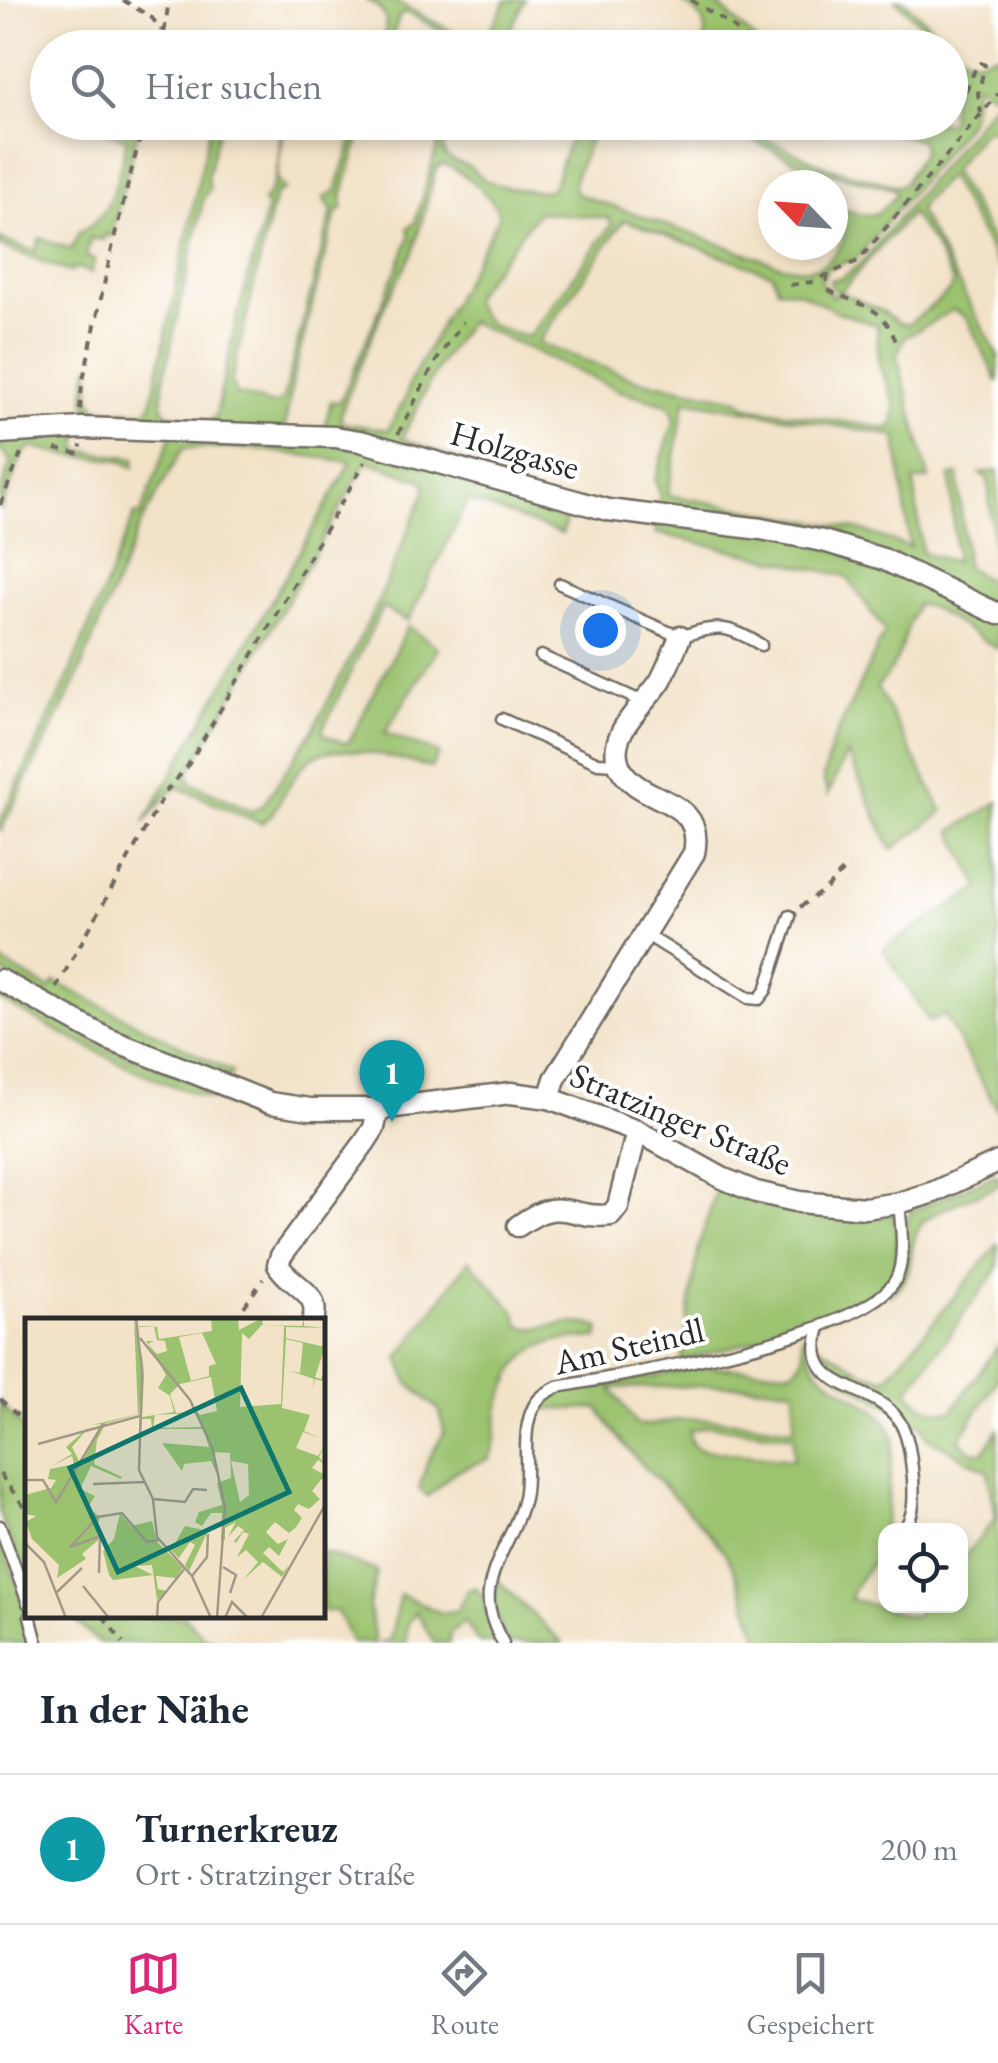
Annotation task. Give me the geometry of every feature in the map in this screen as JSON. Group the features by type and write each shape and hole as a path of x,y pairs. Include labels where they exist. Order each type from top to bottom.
{"street":[{"name":"Holzgasse","path":"0,432 82,428 360,441 608,510 823,541 883,559 998,614"},
{"path":"548,1098 555,1079 694,853 695,828 680,809 627,778 618,764 616,746 624,728 660,680 680,637"},
{"name":"Stratzinger Straße","path":"0,980 108,1039 270,1103 310,1110 378,1109 511,1093 548,1098 637,1131 722,1178 756,1192 832,1206 864,1208 900,1203 998,1162"},
{"path":"314,1318 316,1310 311,1296 278,1266 374,1128 378,1109"},
{"path":"518,1226 538,1211 569,1208 592,1217 612,1215 618,1206 637,1131"}],"lane":[{"path":"560,584 680,637 718,626 735,630 761,645"},
{"path":"541,656 643,702"},
{"path":"502,719 598,762 618,764"},
{"path":"644,934 748,998 759,999 766,990 790,916"},
{"name":"Am Steindl","path":"503,1643 490,1615 491,1576 523,1504 528,1424 532,1408 543,1395 557,1387 683,1366 820,1328 868,1303 896,1279 900,1264 900,1203"},
{"path":"820,1328 814,1346 818,1364 842,1384 884,1406 897,1418 905,1434 912,1462 914,1502 908,1523"},
{"path":"0,1526 25,1595"},
{"path":"31,1618 37,1643"}],"path":[{"path":"123,0 152,18 161,30"},
{"path":"162,30 169,0"},
{"path":"691,0 735,30"},
{"path":"968,84 976,65 985,65 978,94 981,112"},
{"path":"968,128 998,94"},
{"path":"82,428 82,384 140,140"},
{"path":"790,285 812,282 858,262 958,140"},
{"path":"828,274 826,283 830,291 881,313 896,342"},
{"path":"392,448 434,364 463,322"},
{"path":"46,1005 168,790 188,766 365,462 368,455 360,441"},
{"path":"0,505 24,447 34,443"},
{"path":"46,446 80,454"},
{"path":"790,916 827,888 848,865"},
{"path":"237,1318 266,1276 278,1266"},
{"path":"0,1399 25,1423"},
{"path":"0,1474 25,1508"},
{"path":"104,1618 123,1643"}],"green space":[{"path":"366,0 392,0 450,30 440,30 405,12 395,30 385,30 385,18 379,8"},
{"path":"506,0 525,0 510,30 489,30"},
{"path":"678,0 717,0 745,30 705,30 692,9"},
{"path":"895,0 903,0 936,30 928,30"},
{"path":"998,54 998,90 991,93 976,84 968,122 968,58 977,60"},
{"path":"998,98 998,130 984,130 952,170 998,250 998,264 948,176 922,203 919,212 998,355 998,383 967,318 953,310 904,338 897,355 929,479 914,481 922,553 956,562 950,476 958,475 966,566 996,586 988,479 980,473 998,471 998,649 932,608 917,604 897,658 877,687 943,812 892,850 847,753 828,795 823,779 831,746 885,631 846,576 656,533 660,494 655,481 675,418 671,408 620,391 469,321 438,366 402,438 509,479 323,433 331,401 340,402 403,254 410,236 408,228 415,223 439,140 445,140 444,153 448,158 468,166 491,183 549,190 569,140 589,140 573,183 577,194 758,260 808,269 827,260 848,260 848,211 874,214 896,195 894,189 848,177 848,173 897,186 904,184 923,151 921,140 954,140 856,259 828,268 821,282 832,296 839,293 830,280 842,278 861,263 963,140 968,140 968,134","holes":["441,164 484,192 499,216 388,430 341,423 341,413 384,306 413,252 436,169","538,212 608,218 612,224 529,337 501,329 480,315 472,297","911,213 953,282 950,291 908,325 840,292","624,220 772,274 777,288 799,292 840,313 877,325 880,362 895,413 890,429 747,407 738,399 638,380 538,343","685,400 896,436 910,547 860,530 668,495"]},
{"path":"127,140 136,140 111,236 105,235 104,240 90,238 86,257 95,259 91,273 75,267 70,272 0,246 0,239 35,252 40,238 71,250 79,232 100,216 113,193"},
{"path":"207,140 216,140 207,178 210,189 204,196 163,382 162,405 167,414 209,422 216,415 267,208 263,201 276,175 279,140 282,140 277,177 285,189 275,195 231,383 236,394 275,405 283,399 332,211 324,198 336,191 352,140 359,140 293,378 284,432 97,423 86,403 90,364 90,397 96,409 145,412 151,405"},
{"path":"754,140 768,140 837,170 808,167"},
{"path":"79,433 78,450 135,458 134,467 118,460 64,455 32,447 23,453 0,511 0,493 11,462 0,450 0,437"},
{"path":"171,436 336,441 570,505 562,534 468,500 408,621 382,608 324,734 349,742 408,626 438,648 385,733 439,754 431,768 368,753 334,751 309,760 269,818 261,823 178,787 144,823 351,462 258,449 183,448 140,525 74,685 0,832 0,821 66,682 135,514 140,516","holes":["367,461 424,481 426,489 377,605 313,730 263,805 253,811 191,783 188,774"]},
{"path":"998,802 998,1111 944,1015 929,1022 883,949 980,888 952,831"},
{"path":"0,961 50,989 55,982 232,1072 229,1080 111,1032 0,971"},
{"path":"0,989 104,1046 267,1112 196,1094 129,1067 0,1000"},
{"path":"998,1174 998,1186 945,1208 920,1226 908,1272 888,1296 900,1274 911,1211"},
{"path":"717,1187 760,1204 804,1214 848,1218 894,1214 894,1270 878,1290 827,1317 681,1361 699,1246"},
{"path":"998,1244 998,1268 908,1391 927,1407 952,1411 998,1346 998,1379 959,1440 971,1451 983,1453 998,1430 998,1643 761,1643 739,1581 722,1549 626,1446 598,1408 537,1410 546,1398 559,1391 653,1377 696,1366 792,1371 803,1356 802,1336 810,1336 817,1369 873,1409 894,1437 884,1523 878,1523 878,1551 850,1599 878,1607 878,1613 913,1617 917,1613 968,1613 968,1552 996,1518 988,1471 928,1438 922,1425 844,1380 822,1362 817,1345 864,1372 886,1379","holes":["740,1385 795,1389 794,1429 704,1419 637,1425 611,1388","708,1426 794,1436 793,1460 700,1450 692,1444 689,1431"]},
{"path":"469,1260 515,1312 520,1326 576,1323 600,1328 598,1338 556,1341 533,1350 523,1359 501,1401 490,1458 454,1472 428,1496 419,1489 428,1460 444,1433 440,1411 409,1384 399,1358"},
{"path":"0,1403 25,1430 25,1576 0,1515"},
{"path":"0,1548 4,1549 19,1588 32,1643 0,1643"},
{"path":"325,1553 377,1571 369,1606 375,1643 352,1643 337,1611 325,1611"},
{"path":"496,1579 562,1643 508,1643 496,1612"},
{"path":"475,1587 498,1643 479,1643 465,1621 450,1633 450,1643 434,1643 416,1611 407,1625 406,1643 378,1643 390,1640 400,1594 441,1613 458,1610 466,1592"},
{"path":"72,1618 186,1618 204,1637 220,1643 99,1643"}],"place":[{"name":"Turnerkreuz","path":"392,1122"}]}
